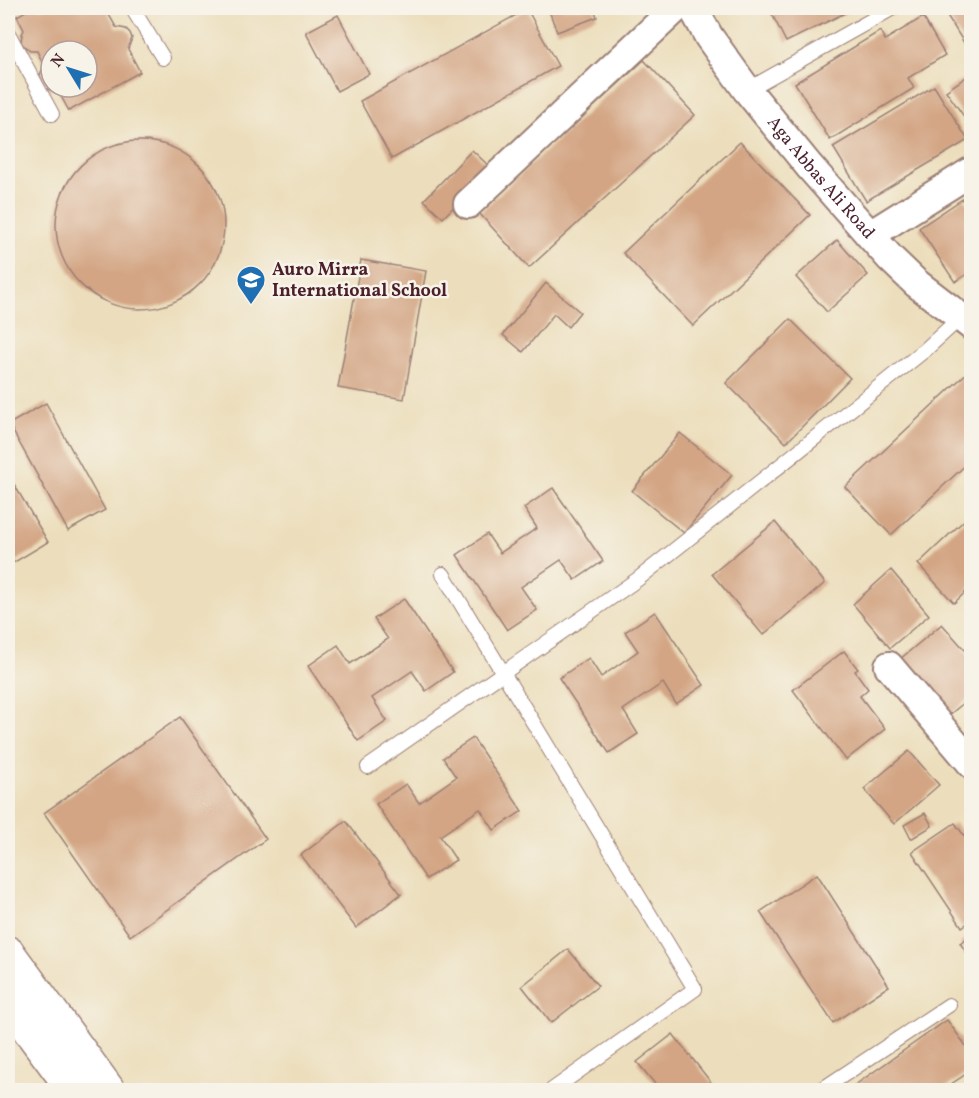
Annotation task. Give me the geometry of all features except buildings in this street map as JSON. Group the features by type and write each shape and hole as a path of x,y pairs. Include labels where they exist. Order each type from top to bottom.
{"main road":[{"path":"8,954 108,1090"},
{"path":"8,1001 75,1090"}],"street":[{"path":"468,204 676,8"},
{"name":"Aga Abbas Ali Road","path":"693,8 709,37 747,90 809,165 890,258 966,322"},
{"path":"870,235 972,171"},
{"path":"890,666 972,764"}],"lane":[{"path":"132,8 163,58"},
{"path":"747,90 893,8"},
{"path":"8,33 52,114"},
{"path":"368,766 638,579 926,350 966,322"},
{"path":"443,574 695,988 552,1090"},
{"path":"821,1090 949,1005"}],"place":[{"name":"Auro Mirra International School","path":"251,306"}]}
